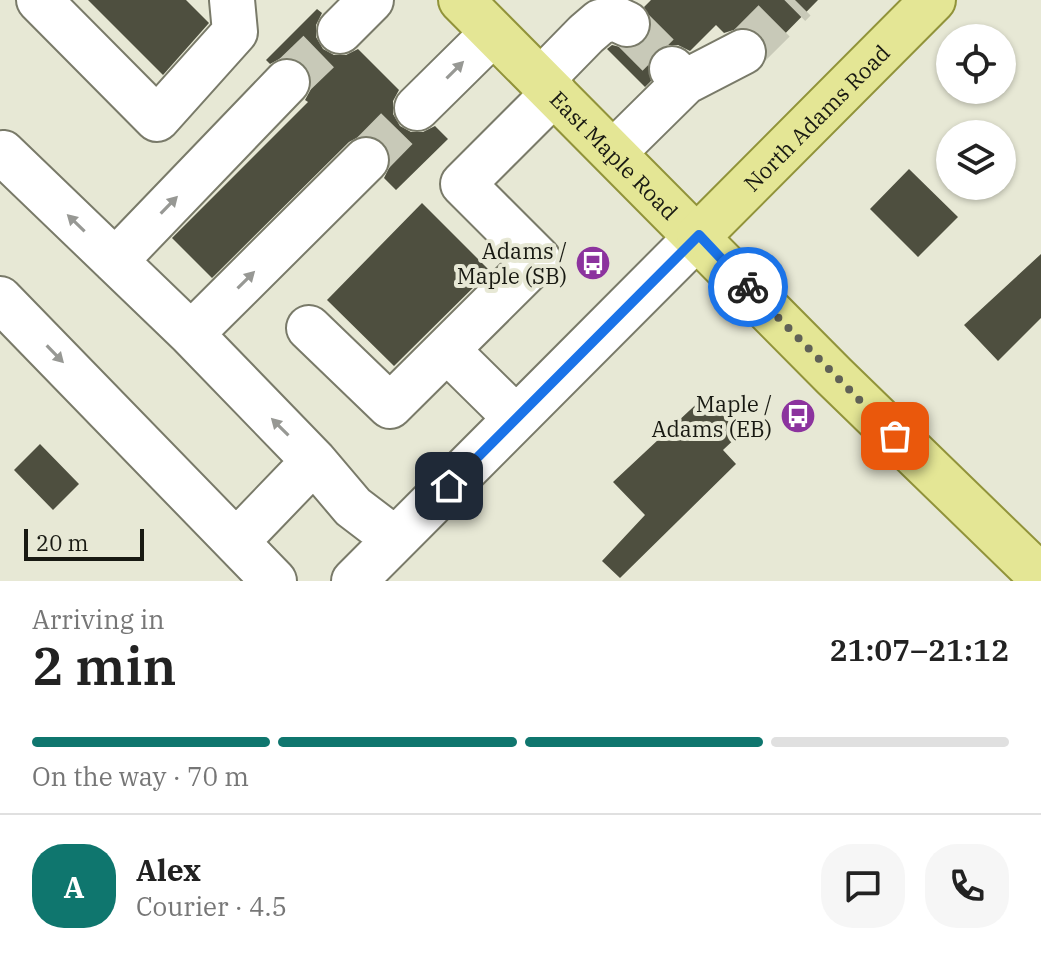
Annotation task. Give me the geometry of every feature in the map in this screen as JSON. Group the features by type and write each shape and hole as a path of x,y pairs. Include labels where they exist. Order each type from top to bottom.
{"main road":[{"name":"East Maple Road","path":"461,0 699,235 834,376 1041,577"},
{"name":"North Adams Road","path":"699,235 921,4"}],"street":[{"path":"39,0 157,119 235,32 232,0"},
{"path":"340,31 371,0"},
{"path":"309,328 390,406 538,259 463,184 600,22 614,18 627,24"},
{"path":"417,108 493,33"},
{"path":"615,151 679,75 743,52"},
{"path":"115,261 287,82"},
{"path":"0,155 3,153 191,334 314,461 353,507 395,539"},
{"path":"191,334 366,160"},
{"path":"354,581 699,235"},
{"path":"0,299 274,581"},
{"path":"447,350 515,417"},
{"path":"237,541 314,461"}],"building":[{"path":"88,0 186,0 209,23 163,75"},
{"path":"651,0 818,0 768,51 765,40 756,31 743,27 724,33 716,25 690,51 678,45 665,45 654,52 648,62 651,81 645,87 607,49 612,45 628,49 642,44 650,34 652,21 644,7"},
{"path":"317,9 322,13 316,25 316,37 323,49 334,55 346,55 358,49 399,90 393,101 393,114 400,126 411,132 423,132 435,126 448,139 396,190 384,178 390,166 390,154 384,143 372,136 360,136 349,142 212,278 172,238 308,102 305,100 311,89 311,76 305,65 292,58 281,58 270,64 266,60"},
{"path":"909,169 936,195 936,200 941,200 958,217 918,257 870,209"},
{"path":"422,203 490,271 394,366 327,300"},
{"path":"1041,254 1041,318 998,361 964,325"},
{"path":"705,396 740,434 723,450 736,464 620,578 602,561 645,515 613,482"},
{"path":"40,444 79,484 53,510 14,470"}],"tunnel":[{"path":"743,52 795,0"},
{"path":"627,24 672,69"},
{"path":"287,82 340,31"},
{"path":"366,160 417,108"}],"way so far":[{"path":"748,287 895,436"}],"place":[{"name":"Adams / Maple (SB)","path":"593,263"},
{"name":"Maple / Adams (EB)","path":"798,416"}],"route":[{"path":"449,486 699,235 748,287"}]}
